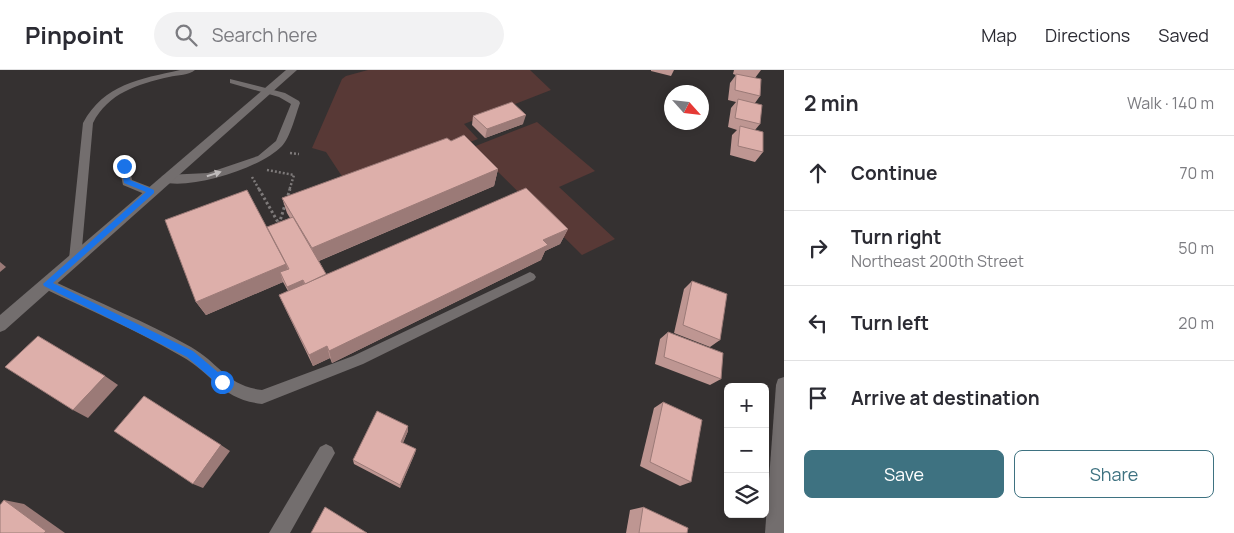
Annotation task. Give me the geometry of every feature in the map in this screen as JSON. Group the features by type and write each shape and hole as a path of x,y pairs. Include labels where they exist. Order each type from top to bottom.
{"street":[{"path":"0,325 292,70"},
{"path":"775,533 784,385"},
{"path":"278,533 326,453"}],"lane":[{"path":"75,259 88,123 94,110 107,99 126,88 191,70"},
{"path":"166,179 209,176 261,158 280,143 296,103 282,95 234,81"},
{"path":"124,166 127,182 151,192"},
{"path":"47,284 190,354 232,390 249,397 262,397 358,360 530,277"}],"path":[{"path":"266,170 294,175 279,224"},
{"path":"249,171 282,229"}],"shaded area":[{"path":"368,70 530,70 551,90 464,124 478,139 349,187 326,152 312,148 342,79 346,76"},
{"path":"537,122 595,171 559,187 615,239 582,255 473,147"}],"building":[{"path":"736,74 761,79 760,96 735,90"},
{"path":"738,99 762,105 760,124 735,118"},
{"path":"512,102 526,115 487,129 473,116"},
{"path":"740,126 763,132 763,152 738,146"},
{"path":"464,135 498,169 312,248 282,198 447,138 451,141"},
{"path":"526,188 568,229 543,240 548,245 329,351 327,346 309,355 279,295"},
{"path":"247,190 286,264 196,302 165,220"},
{"path":"293,217 326,274 305,284 303,280 287,287 280,272 289,269 267,227"},
{"path":"692,281 727,294 720,340 683,325"},
{"path":"668,332 723,353 721,379 664,357"},
{"path":"38,336 105,376 73,410 5,367"},
{"path":"144,396 221,445 193,484 114,431"},
{"path":"663,402 702,420 691,482 650,462"},
{"path":"377,411 408,426 401,442 416,449 400,485 353,460"},
{"path":"4,500 46,531 44,533 0,533 0,505"},
{"path":"325,507 367,533 311,533"},
{"path":"643,507 688,528 687,533 639,533"}],"route":[{"path":"124,166 127,182 151,192 47,284 190,354 222,382"}]}
